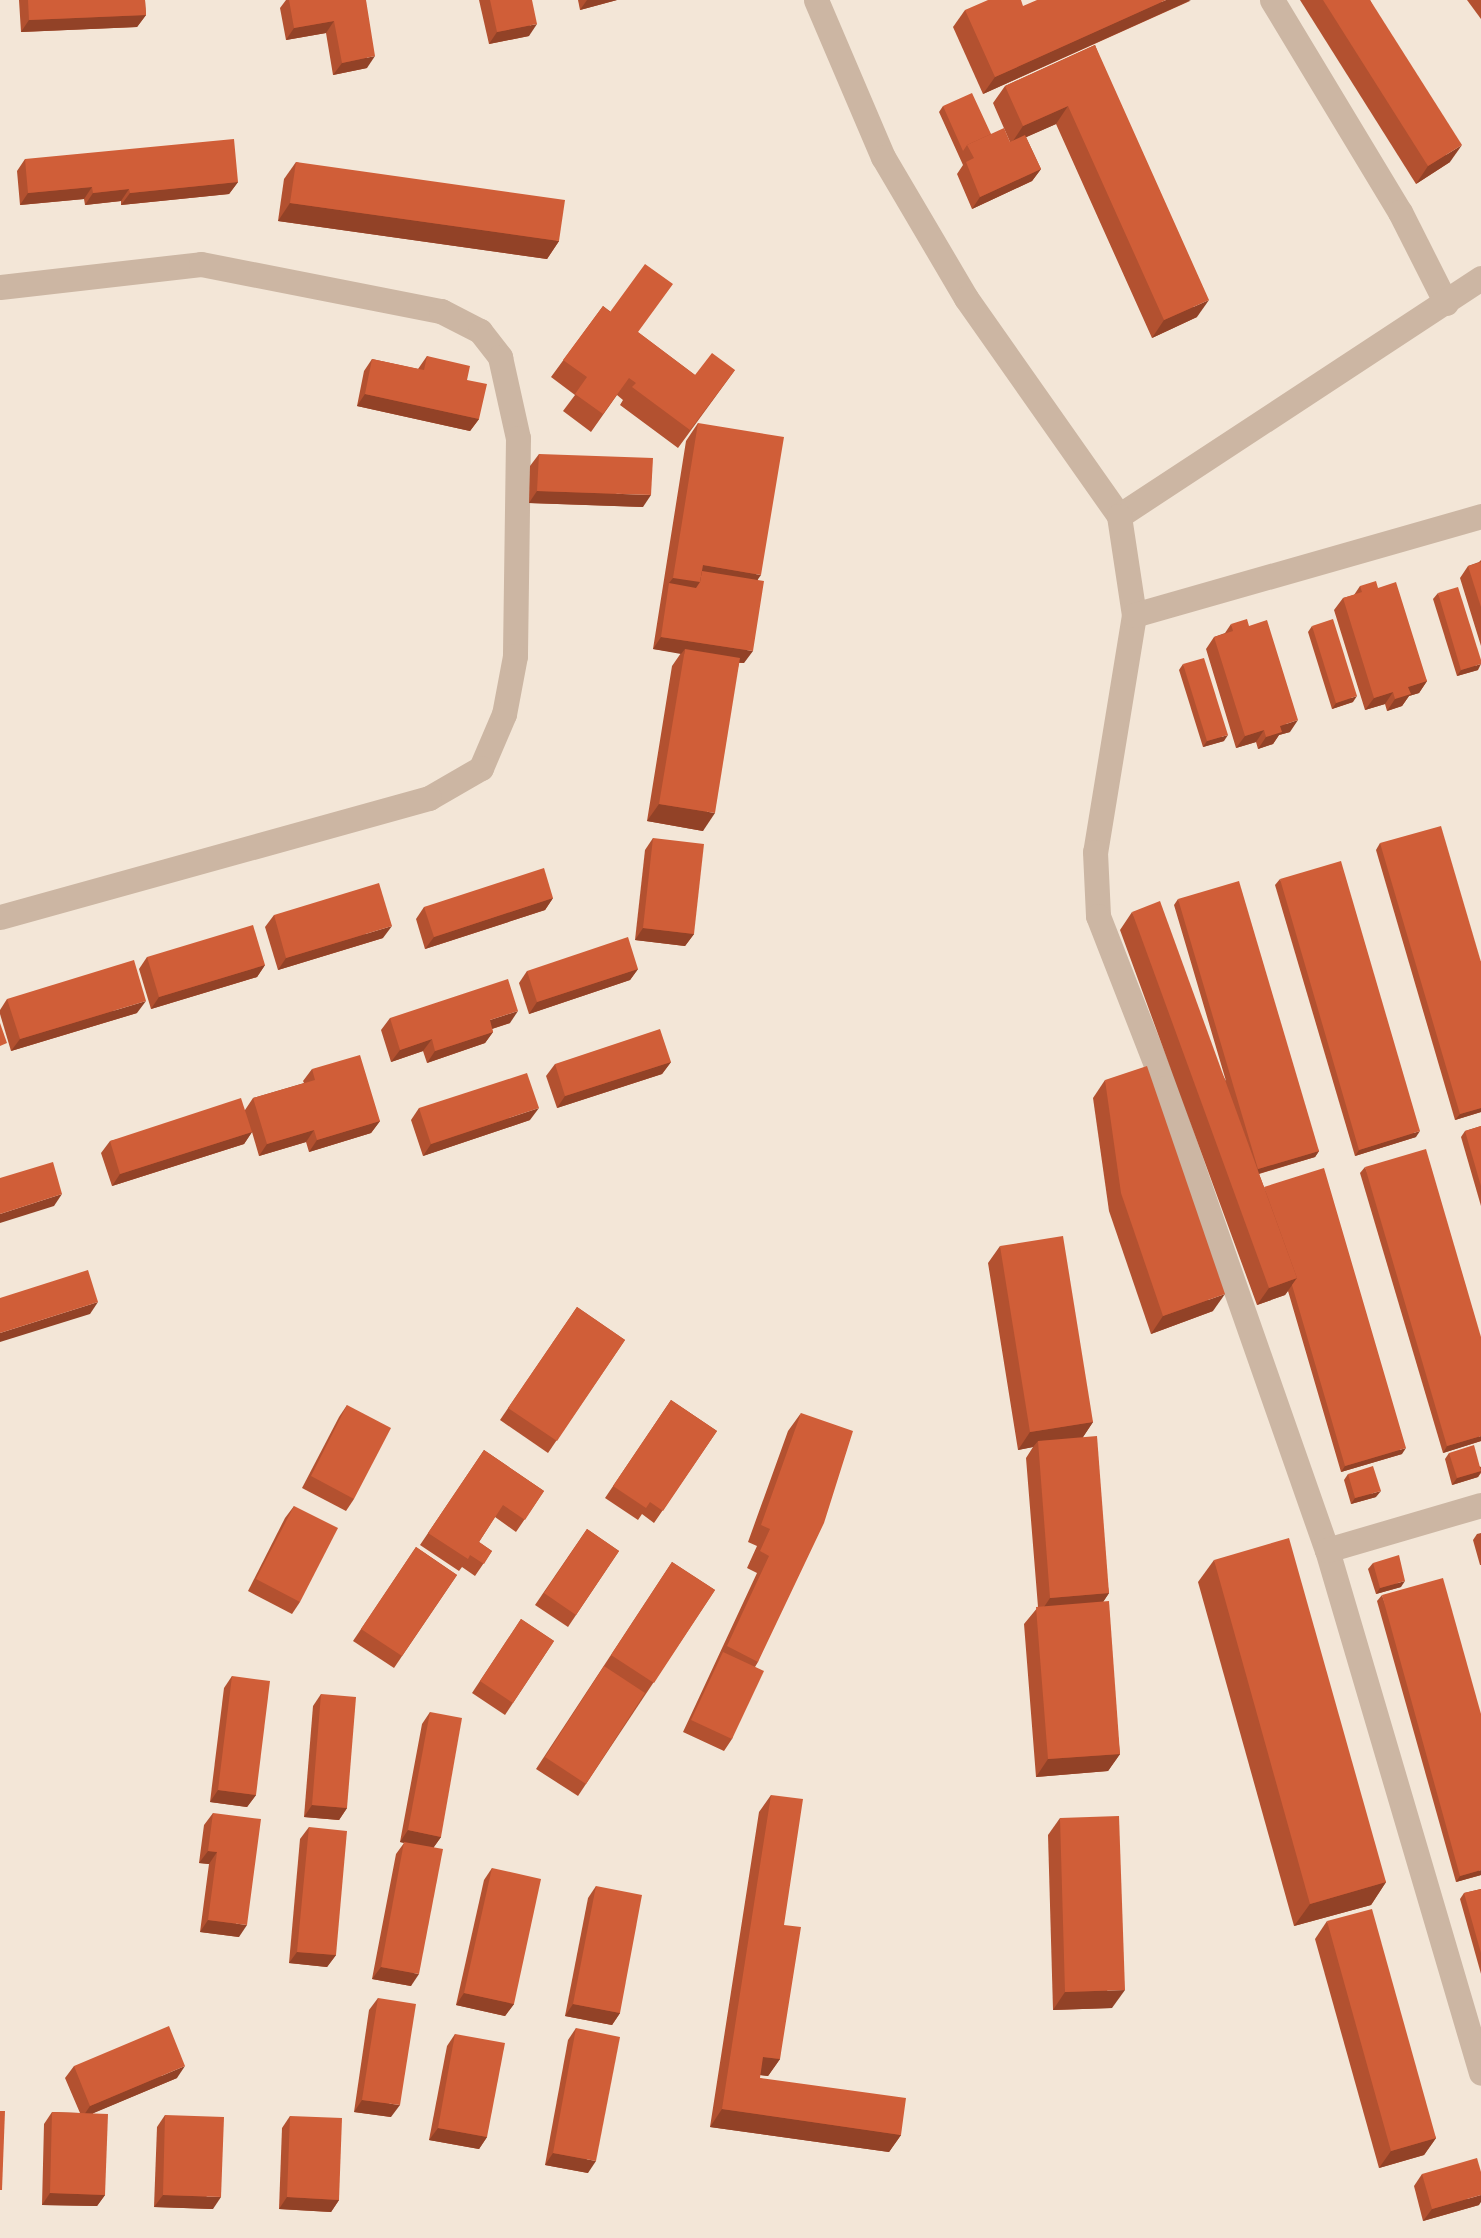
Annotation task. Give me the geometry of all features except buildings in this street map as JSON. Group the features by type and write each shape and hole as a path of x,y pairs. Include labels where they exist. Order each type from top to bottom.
{"street":[{"path":"816,0 883,156 966,298 1119,516 1134,615 1095,852 1098,916 1172,1106 1327,1550 1481,2073"},
{"path":"1272,0 1400,212 1446,303"},
{"path":"0,287 201,264 441,310 480,331 500,357 518,438 514,656 504,714 481,768 429,798 0,918"},
{"path":"1119,516 1481,278"},
{"path":"1134,615 1481,516"},
{"path":"1327,1550 1481,1504"}]}
